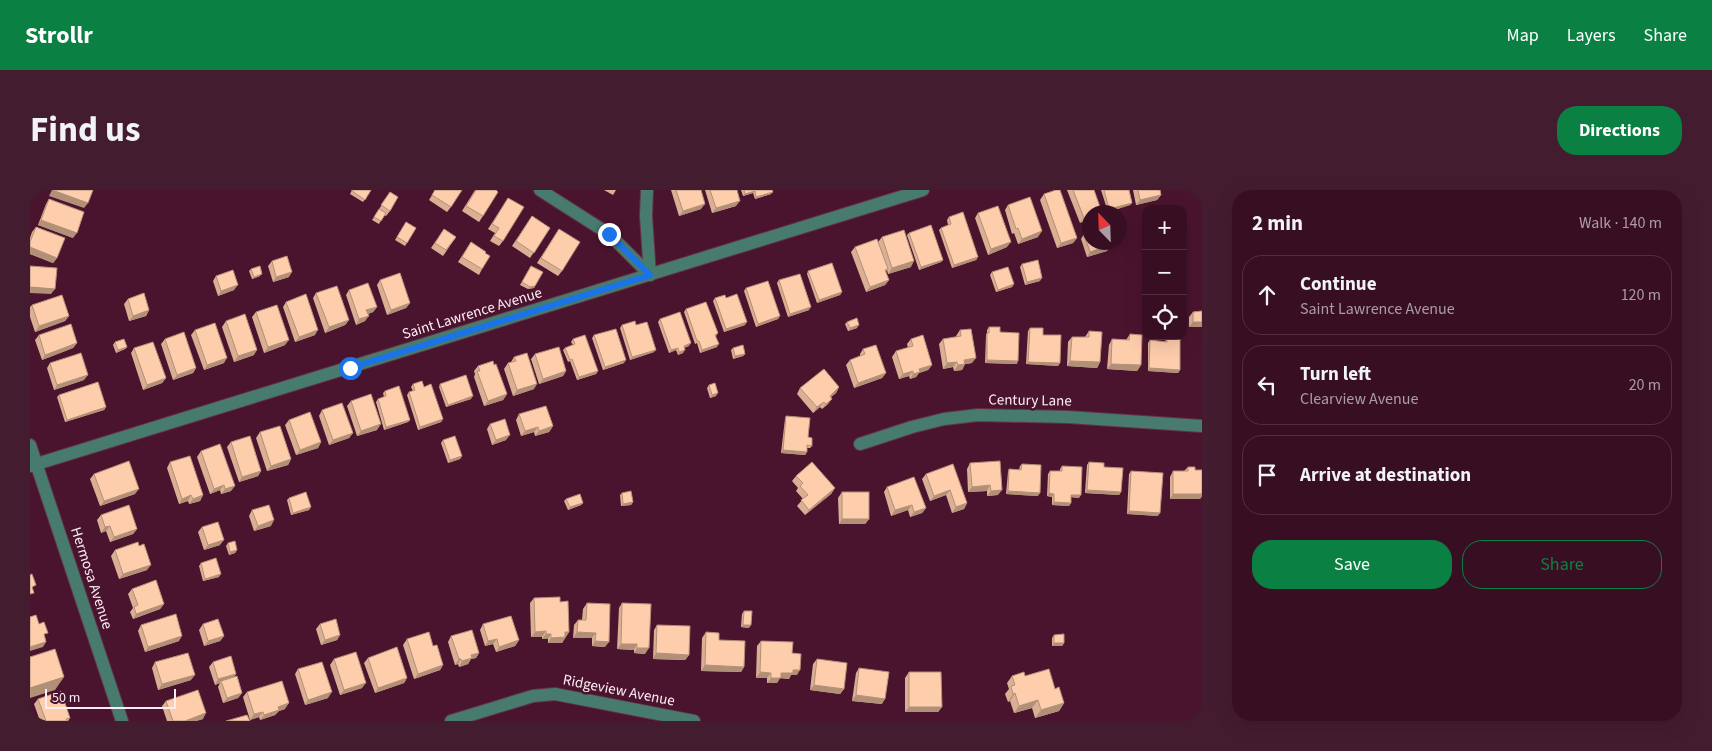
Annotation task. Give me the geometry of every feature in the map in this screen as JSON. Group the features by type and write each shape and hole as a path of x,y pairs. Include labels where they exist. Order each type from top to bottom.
{"street":[{"path":"540,190 609,234 650,275"},
{"path":"647,190 646,216 650,275"},
{"name":"Saint Lawrence Avenue","path":"33,465 923,190"},
{"name":"Century Lane","path":"860,444 944,419 978,415 1068,417 1202,426"},
{"name":"Hermosa Avenue","path":"30,445 33,465 122,721"},
{"name":"Ridgeview Avenue","path":"451,721 533,696 555,694 694,721"}],"building":[{"path":"52,190 93,190 88,203"},
{"path":"352,190 371,190 365,200"},
{"path":"435,190 462,190 451,207 432,195"},
{"path":"476,190 496,190 498,192 483,216 466,206"},
{"path":"676,190 701,190 705,204 683,211"},
{"path":"710,190 737,190 740,201 716,208"},
{"path":"744,190 772,190 773,192 756,197 755,191 745,194"},
{"path":"1060,190 1077,238 1061,243 1044,194"},
{"path":"1073,190 1094,190 1099,205 1082,205 1082,213"},
{"path":"1104,190 1129,190 1132,203 1108,205"},
{"path":"1138,190 1160,190 1161,195 1140,200"},
{"path":"390,192 398,197 390,211 381,205"},
{"path":"1030,197 1042,231 1022,239 1018,228 1016,229 1008,205"},
{"path":"508,198 524,207 503,241 494,236 499,228 492,224"},
{"path":"49,199 84,212 77,233 41,220"},
{"path":"998,206 1011,242 991,249 978,213"},
{"path":"379,209 386,213 381,221 374,217"},
{"path":"963,212 978,257 954,265 941,228 951,224 949,217"},
{"path":"532,216 550,228 534,253 516,241"},
{"path":"406,222 416,228 407,243 397,237"},
{"path":"931,225 943,260 921,267 909,233"},
{"path":"36,227 65,238 57,258 30,247"},
{"path":"444,229 456,237 446,250 435,243"},
{"path":"559,229 580,242 562,271 541,258"},
{"path":"904,230 914,261 892,268 882,237"},
{"path":"877,239 888,269 885,270 889,280 870,287 855,247"},
{"path":"471,242 490,256 482,269 462,257"},
{"path":"287,256 292,272 276,277 272,261"},
{"path":"1038,260 1042,278 1027,282 1022,264"},
{"path":"832,263 842,292 819,300 808,271"},
{"path":"30,266 57,268 55,289 30,287"},
{"path":"260,266 262,274 254,277 251,269"},
{"path":"531,266 543,272 535,286 530,287 522,282"},
{"path":"1008,267 1014,284 998,290 992,272"},
{"path":"233,270 238,285 221,291 216,276"},
{"path":"400,273 410,303 391,310 380,280"},
{"path":"800,274 811,307 790,314 779,280"},
{"path":"768,281 780,316 758,324 746,288"},
{"path":"368,283 377,307 366,310 369,316 359,319 349,290"},
{"path":"337,286 349,320 329,327 316,293"},
{"path":"144,293 149,310 133,316 128,299"},
{"path":"306,294 318,330 299,337 286,302"},
{"path":"737,294 747,322 726,329 715,298 725,295 726,298"},
{"path":"62,295 69,316 39,326 32,305"},
{"path":"706,302 718,333 715,335 719,344 702,350 686,309"},
{"path":"277,305 289,340 268,347 256,312"},
{"path":"1202,311 1202,322 1193,322 1193,312"},
{"path":"680,312 691,343 684,346 685,350 679,352 678,348 671,350 660,319"},
{"path":"245,314 257,350 238,356 226,321"},
{"path":"857,318 859,325 850,328 847,322"},
{"path":"635,321 636,325 647,322 656,350 632,357 622,325"},
{"path":"215,323 227,358 207,365 195,330"},
{"path":"71,324 77,343 45,355 39,335"},
{"path":"989,327 1000,327 1000,332 1019,333 1018,361 987,360 987,333 989,333"},
{"path":"1030,328 1043,328 1043,335 1061,335 1060,363 1028,362"},
{"path":"616,329 626,360 605,367 594,335"},
{"path":"971,329 976,358 964,360 965,364 958,365 957,362 947,363 943,339 961,336 960,330"},
{"path":"1089,331 1102,332 1100,362 1070,361 1072,337 1089,337"},
{"path":"184,332 196,368 177,375 165,339"},
{"path":"1130,334 1142,335 1141,365 1111,364 1112,339 1129,340"},
{"path":"585,335 598,371 579,377 572,359 570,360 565,348 575,344 573,339"},
{"path":"923,335 932,365 919,369 920,372 913,374 913,371 903,374 896,351 913,346 911,339"},
{"path":"124,339 127,347 118,350 115,342"},
{"path":"1150,340 1167,342 1167,340 1180,340 1180,370 1149,368"},
{"path":"153,342 166,378 147,385 134,348"},
{"path":"743,345 745,354 735,356 733,348"},
{"path":"876,345 886,373 858,383 850,360 865,354 863,349"},
{"path":"559,347 566,371 543,379 535,354"},
{"path":"81,353 88,375 57,385 50,363"},
{"path":"527,353 537,384 517,390 508,363 516,361 514,357"},
{"path":"493,361 494,365 496,364 507,394 488,401 477,371 480,371 478,366"},
{"path":"824,369 839,387 830,396 832,399 826,404 824,402 817,407 800,388"},
{"path":"466,375 473,396 448,405 440,384"},
{"path":"422,381 424,387 431,384 443,419 420,427 409,392 415,390 413,384"},
{"path":"98,382 106,407 67,420 59,395"},
{"path":"715,383 718,393 712,395 709,385"},
{"path":"399,386 410,420 386,427 378,399 386,396 385,391"},
{"path":"371,394 381,424 361,431 351,401"},
{"path":"342,403 353,433 333,440 322,410"},
{"path":"546,406 553,426 539,431 538,427 525,431 519,414"},
{"path":"310,412 321,442 300,450 289,420"},
{"path":"786,416 810,418 808,437 812,438 812,446 807,445 807,452 783,450"},
{"path":"505,419 510,435 496,440 490,424"},
{"path":"280,426 291,459 271,466 260,432"},
{"path":"250,436 261,471 242,477 231,442"},
{"path":"455,436 462,456 450,460 443,440"},
{"path":"220,444 235,486 225,489 224,485 214,489 201,451"},
{"path":"190,456 203,495 193,499 191,495 182,499 170,462"},
{"path":"129,461 139,489 104,501 94,474"},
{"path":"1000,461 1002,490 991,491 990,485 972,487 970,463"},
{"path":"812,462 835,488 809,510 801,500 808,495 800,486 803,483 796,476"},
{"path":"1089,462 1104,463 1104,467 1123,468 1121,492 1087,490"},
{"path":"953,464 967,503 956,507 950,490 934,496 926,474"},
{"path":"1022,464 1041,465 1040,493 1008,491 1009,469 1021,470"},
{"path":"1062,466 1082,467 1081,495 1071,495 1071,503 1054,502 1054,494 1049,493 1050,471 1062,471"},
{"path":"1188,467 1202,470 1202,494 1173,494 1173,471 1188,471"},
{"path":"1131,471 1163,473 1160,513 1129,511"},
{"path":"914,477 926,508 914,512 912,505 895,510 887,487"},
{"path":"631,491 633,502 623,504 622,493"},
{"path":"306,492 311,507 293,513 289,498"},
{"path":"842,492 869,492 869,519 842,519"},
{"path":"580,494 583,503 570,507 566,499"},
{"path":"129,505 137,529 114,537 110,526 105,527 101,515"},
{"path":"269,505 274,520 258,526 252,510"},
{"path":"218,522 224,540 208,545 202,527"},
{"path":"235,541 237,550 230,552 228,543"},
{"path":"138,542 139,546 144,544 151,565 123,574 115,550"},
{"path":"216,558 221,574 205,579 201,563"},
{"path":"32,574 36,585 32,587 34,593 30,594 30,575"},
{"path":"156,580 164,604 136,614 134,607 138,605 132,589"},
{"path":"560,597 560,602 568,601 569,632 565,632 565,637 551,638 551,634 546,634 546,631 535,632 534,598"},
{"path":"587,603 610,604 609,642 595,641 596,633 577,632 578,620 586,620"},
{"path":"622,603 651,604 649,648 637,648 637,644 621,644"},
{"path":"744,611 752,611 751,625 743,625"},
{"path":"176,614 182,636 148,647 141,625"},
{"path":"36,615 39,624 44,622 48,633 44,634 46,642 30,647 30,617"},
{"path":"511,616 519,640 499,647 497,639 488,641 483,624"},
{"path":"218,619 224,636 208,641 203,624"},
{"path":"336,619 340,635 325,640 320,624"},
{"path":"657,625 690,626 689,655 656,653"},
{"path":"472,630 479,653 471,655 472,658 462,661 459,659 451,636"},
{"path":"429,632 433,646 437,645 443,665 418,674 407,639"},
{"path":"706,632 719,633 719,640 745,641 744,667 705,665"},
{"path":"1064,634 1064,643 1054,643 1054,635"},
{"path":"761,641 793,642 792,653 801,654 800,670 793,670 793,673 781,673 781,678 771,678 771,673 760,672"},
{"path":"397,647 407,678 378,688 368,658"},
{"path":"55,649 64,677 30,688 30,657"},
{"path":"356,652 366,683 344,690 334,659"},
{"path":"188,653 195,675 162,684 155,662"},
{"path":"231,656 236,674 218,679 213,662"},
{"path":"817,659 847,663 844,689 814,685"},
{"path":"322,662 332,692 308,700 298,669"},
{"path":"859,668 889,672 885,699 856,695"},
{"path":"1049,669 1055,689 1059,687 1064,703 1041,710 1038,700 1019,706 1011,686 1015,685 1012,676 1024,672 1025,676"},
{"path":"909,672 941,672 942,707 909,707"},
{"path":"237,676 242,693 227,698 221,681"},
{"path":"282,681 289,703 278,707 279,710 264,715 263,712 254,714 247,692"},
{"path":"198,690 206,713 185,721 173,721 166,701"},
{"path":"61,691 70,718 66,719 67,721 46,721 38,699"},
{"path":"247,715 250,721 226,721"}],"route":[{"path":"350,368 650,275 609,234"}]}
